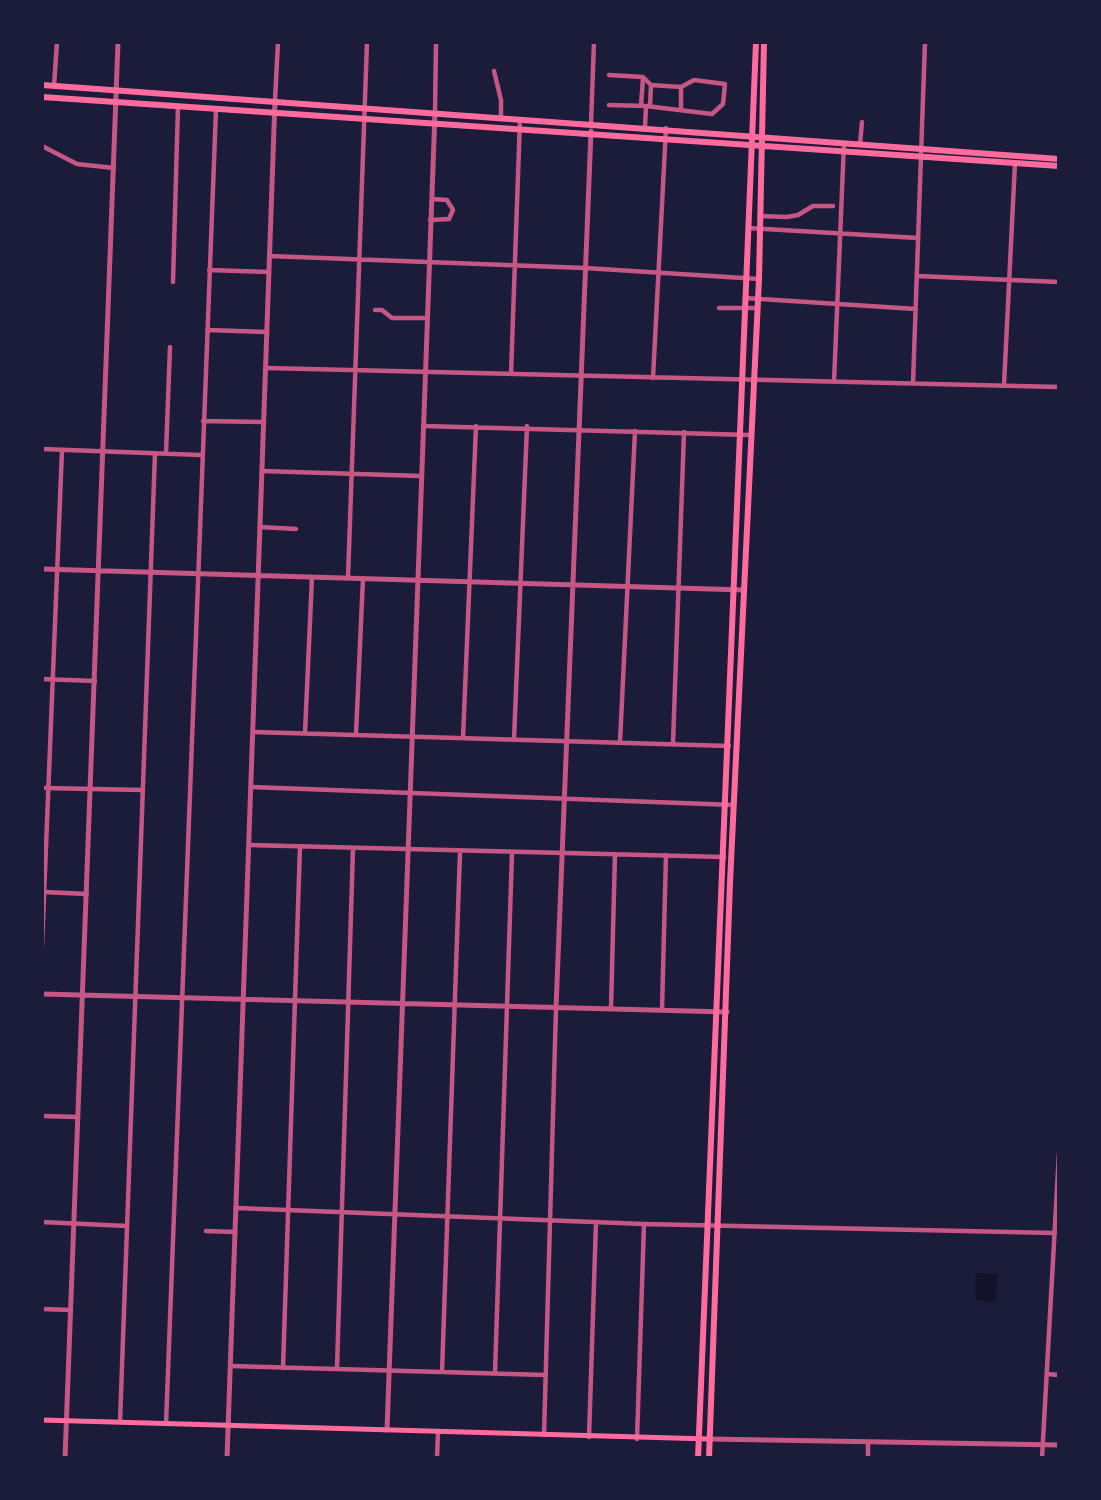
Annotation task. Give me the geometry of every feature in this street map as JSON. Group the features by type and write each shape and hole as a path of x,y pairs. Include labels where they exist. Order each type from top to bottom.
{"main road":[{"path":"698,1458 756,42"},
{"path":"709,1458 734,805 759,279 764,42"},
{"path":"42,85 764,135 844,147 860,144 923,152"},
{"path":"42,98 752,146 844,147 923,152 1059,166"},
{"path":"1015,160 1059,159"},
{"path":"42,1420 709,1439"}],"street":[{"path":"54,86 57,42"},
{"path":"65,1458 118,42"},
{"path":"227,1458 278,42"},
{"path":"348,578 357,260 367,42"},
{"path":"387,1430 436,42"},
{"path":"544,1436 556,1007 594,42"},
{"path":"913,383 925,42"},
{"path":"494,71 501,100 501,117"},
{"path":"609,75 643,77 651,85 681,87 694,80 725,84 723,104 714,113 681,108 609,105"},
{"path":"643,77 645,127"},
{"path":"646,106 651,85"},
{"path":"681,87 681,108"},
{"path":"173,282 178,106"},
{"path":"166,1423 180,997 216,108"},
{"path":"511,374 520,118"},
{"path":"860,144 862,122"},
{"path":"653,378 666,128"},
{"path":"42,146 77,164 114,168"},
{"path":"834,382 844,147"},
{"path":"1004,386 1015,160"},
{"path":"430,220 451,218 453,210 447,201 431,198"},
{"path":"761,216 798,215 813,206 833,206"},
{"path":"747,228 918,238"},
{"path":"269,256 585,268 759,279"},
{"path":"209,271 269,272"},
{"path":"917,276 1059,282"},
{"path":"745,298 916,309"},
{"path":"719,308 757,308"},
{"path":"375,310 382,310 392,318 426,317"},
{"path":"207,330 267,332"},
{"path":"166,453 170,347"},
{"path":"266,368 1059,387"},
{"path":"203,421 264,422"},
{"path":"423,426 527,426 750,435"},
{"path":"463,738 476,426"},
{"path":"514,739 527,426"},
{"path":"620,742 635,431"},
{"path":"673,743 684,432"},
{"path":"42,450 201,455"},
{"path":"42,946 45,788 62,450"},
{"path":"120,1422 155,453"},
{"path":"262,471 422,476"},
{"path":"260,527 296,529"},
{"path":"42,569 744,590"},
{"path":"305,733 312,576"},
{"path":"356,734 363,578"},
{"path":"42,679 96,681"},
{"path":"253,732 737,746"},
{"path":"251,787 734,805"},
{"path":"45,788 143,790"},
{"path":"248,845 732,857"},
{"path":"283,1368 300,846"},
{"path":"337,1368 353,848"},
{"path":"442,1372 460,852"},
{"path":"495,1373 512,853"},
{"path":"611,1008 615,854"},
{"path":"662,1010 666,855"},
{"path":"43,892 88,894"},
{"path":"42,994 727,1012"},
{"path":"42,1116 79,1117"},
{"path":"1042,1458 1059,1153"},
{"path":"236,1208 644,1224 1055,1233"},
{"path":"42,1222 127,1226"},
{"path":"589,1437 596,1222"},
{"path":"637,1438 644,1224"},
{"path":"206,1231 235,1232"},
{"path":"42,1309 71,1310"},
{"path":"231,1366 546,1375"},
{"path":"1048,1374 1059,1375"},
{"path":"436,1458 438,1432"},
{"path":"709,1439 1059,1445"},
{"path":"868,1443 868,1458"}],"shaded area":[{"path":"976,1273 997,1274 996,1302 975,1300"}]}
